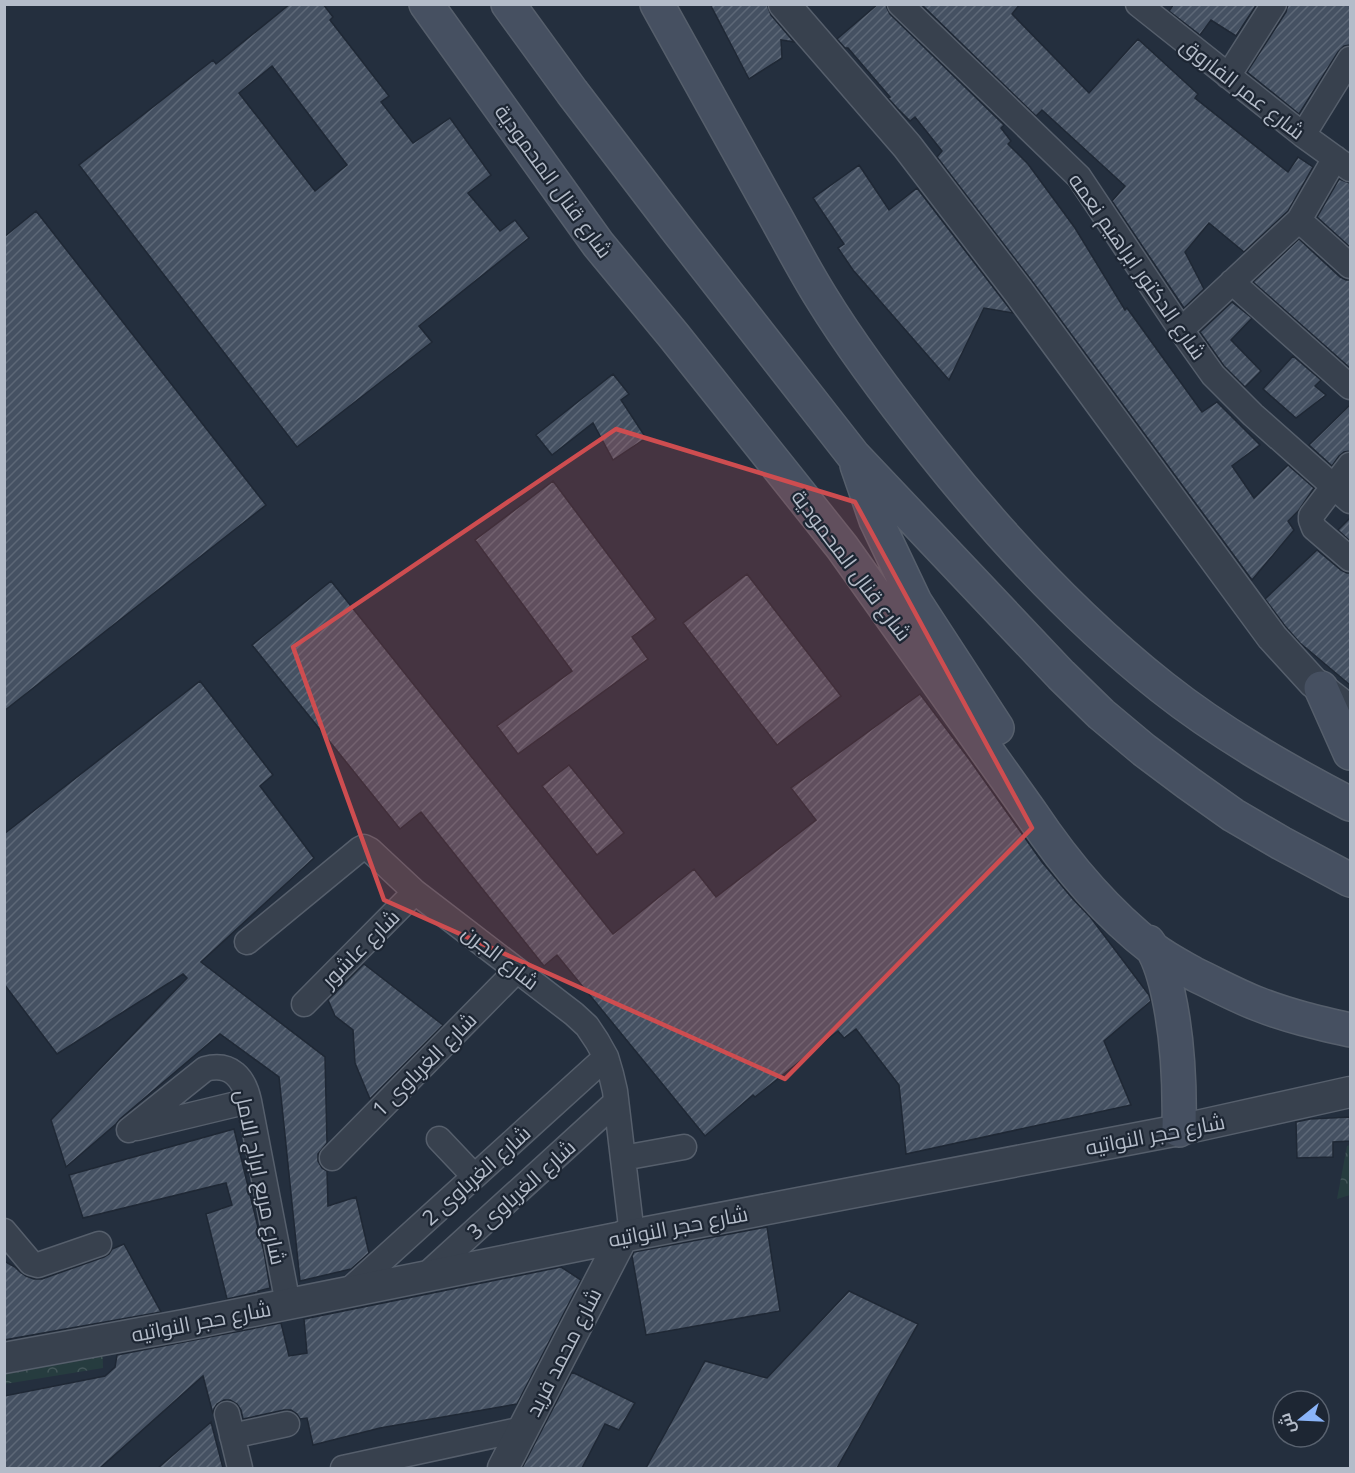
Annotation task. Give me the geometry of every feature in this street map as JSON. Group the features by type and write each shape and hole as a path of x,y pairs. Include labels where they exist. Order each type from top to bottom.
{"main road":[{"name":"شارع قنال المحمودية","path":"426,4 598,244 842,548 1075,874 1100,901 1154,950 1224,989 1259,1005 1350,1030"},
{"path":"508,4 668,218 853,455 1061,675 1101,714 1188,783 1281,843 1350,880"},
{"path":"657,4 822,298 908,422 998,530 1054,592 1107,641 1164,688 1223,730 1285,769 1350,804"},
{"path":"853,455 876,520 915,602 991,720 1154,950 1165,979 1176,1039 1179,1069 1179,1130"},
{"path":"1321,688 1350,753"}],"street":[{"path":"784,4 907,146 1018,291 1272,637 1313,682 1350,711"},
{"name":"شارع الدكتور ابراهيم نعمه","path":"900,4 1079,177 1213,375 1253,415 1342,494"},
{"path":"1228,76 1274,4"},
{"name":"شارع عمر الفاروق","path":"1147,8 1228,76 1342,163"},
{"path":"1303,135 1350,59"},
{"path":"1181,330 1299,220 1342,163"},
{"path":"1299,220 1350,266"},
{"path":"1232,282 1350,387"},
{"path":"1350,465 1342,494 1311,516 1314,528 1350,559"},
{"name":"شارع الجرن","path":"247,942 362,848 370,850 415,892 574,1014 587,1026 597,1041 606,1057 616,1102 623,1158 627,1236"},
{"name":"شارع عاشور","path":"304,1004 415,892"},
{"name":"شارع الغرباوى 1","path":"332,1158 517,970"},
{"name":"شارع الغرباوى 2","path":"347,1292 606,1057"},
{"name":"شارع مربع ابراج الامل","path":"249,1101 129,1130 205,1069 214,1066 231,1071 238,1076 249,1101 288,1304"},
{"name":"شارع حجر النواتيه","path":"4,1358 1179,1130 1350,1092"},
{"name":"شارع الغرباوى 3","path":"425,1276 616,1102"},
{"path":"439,1139 474,1176"},
{"path":"623,1158 684,1147"},
{"path":"4,1231 33,1264 38,1265 99,1244"},
{"name":"شارع محمد فريد","path":"503,1468 627,1236"},
{"path":"240,1468 229,1425 286,1424"},
{"path":"343,1468 523,1429"}],"highlighted area":[{"path":"616,429 855,502 1032,828 785,1079 384,900 293,647"}],"green space":[{"path":"1350,1145 1350,1195 1337,1199 1347,1146"},
{"path":"102,1327 103,1368 5,1384 5,1345"}],"building":[{"path":"290,4 323,4 333,17 330,20 389,96 381,102 413,143 450,118 491,175 468,193 500,231 515,220 529,238 419,326 432,342 297,447 79,165 213,60 216,64","holes":["272,66 347,165 315,191 239,93"]},
{"path":"710,4 767,4 771,15 794,42 781,40 782,58 749,79"},
{"path":"878,4 886,4 890,14 1004,125 1001,128 1011,141 1008,144 1028,164 1075,228 1125,310 1127,308 1202,412 1217,402 1260,445 1232,466 1254,498 1288,465 1314,488 1299,510 1288,521 1294,530 1252,580 1032,281 937,157 942,151 915,117 910,121 888,98 890,97 848,48 845,48 837,39"},
{"path":"921,4 1020,4 1012,14 1089,93 1138,39 1198,94 1195,98 1288,172 1298,157 1313,167 1288,211 1244,252 1209,223 1185,252 1204,289 1184,308 1112,201 1125,186 1042,110 1036,116"},
{"path":"1174,4 1257,4 1236,36 1211,20 1200,35 1169,11"},
{"path":"1288,4 1350,4 1350,45 1344,46 1338,52 1299,114 1247,72 1286,12"},
{"path":"859,165 889,210 917,188 1013,313 984,308 949,380 853,270 838,248 844,244 813,198"},
{"path":"1339,179 1350,183 1350,247 1317,217"},
{"path":"36,211 266,505 4,711 4,237"},
{"path":"1299,239 1340,277 1350,280 1350,368 1253,282"},
{"path":"1232,302 1252,318 1231,340 1261,371 1245,387 1224,366 1200,332"},
{"path":"1293,356 1321,380 1315,386 1326,395 1296,418 1263,389"},
{"path":"613,374 629,394 621,400 646,438 613,460 593,423 552,455 536,435"},
{"path":"1350,405 1350,451 1339,456 1332,466 1309,445"},
{"path":"553,481 656,619 632,637 648,659 518,754 497,726 572,671 475,540"},
{"path":"1350,518 1350,541 1338,530"},
{"path":"1317,550 1341,570 1350,573 1350,685 1300,643 1265,599"},
{"path":"747,574 841,696 777,745 683,623"},
{"path":"331,581 613,934 694,869 716,897 816,820 791,788 920,694 1042,862 1091,918 1149,995 1151,1001 1104,1041 1131,1105 906,1154 899,1085 856,1029 844,1038 838,1031 755,1097 753,1095 705,1136 557,955 544,966 421,812 400,829 252,645"},
{"path":"200,681 273,775 260,786 314,858 201,962 325,1057 327,1143 318,1154 318,1161 327,1171 328,1206 356,1197 369,1253 351,1269 300,1281 279,1077 220,1034 66,1167 51,1120 187,978 183,974 57,1054 4,984 4,834"},
{"path":"569,765 624,833 597,855 542,786"},
{"path":"364,964 443,1025 370,1099 355,1063 353,1030 335,1016 328,1000"},
{"path":"1350,1117 1350,1141 1333,1142 1333,1157 1297,1158 1296,1122"},
{"path":"234,1129 264,1252 270,1288 227,1299 206,1214 232,1205 226,1183 83,1218 69,1175"},
{"path":"767,1227 780,1311 646,1335 632,1256 634,1252"},
{"path":"124,1244 161,1312 4,1340 4,1261 26,1276 42,1279 104,1257 112,1249"},
{"path":"561,1267 581,1280 517,1404 380,1428 313,1445 307,1418 300,1419 291,1410 243,1419 237,1404 224,1400 217,1404 213,1414 203,1376 100,1468 4,1468 4,1396 105,1376 115,1367 117,1355 281,1323 289,1356 307,1353 304,1319"},
{"path":"849,1291 918,1324 837,1468 646,1468 705,1361 767,1378"},
{"path":"572,1372 635,1403 619,1430 605,1424 582,1468 522,1468"},
{"path":"211,1422 223,1468 158,1468"}]}
